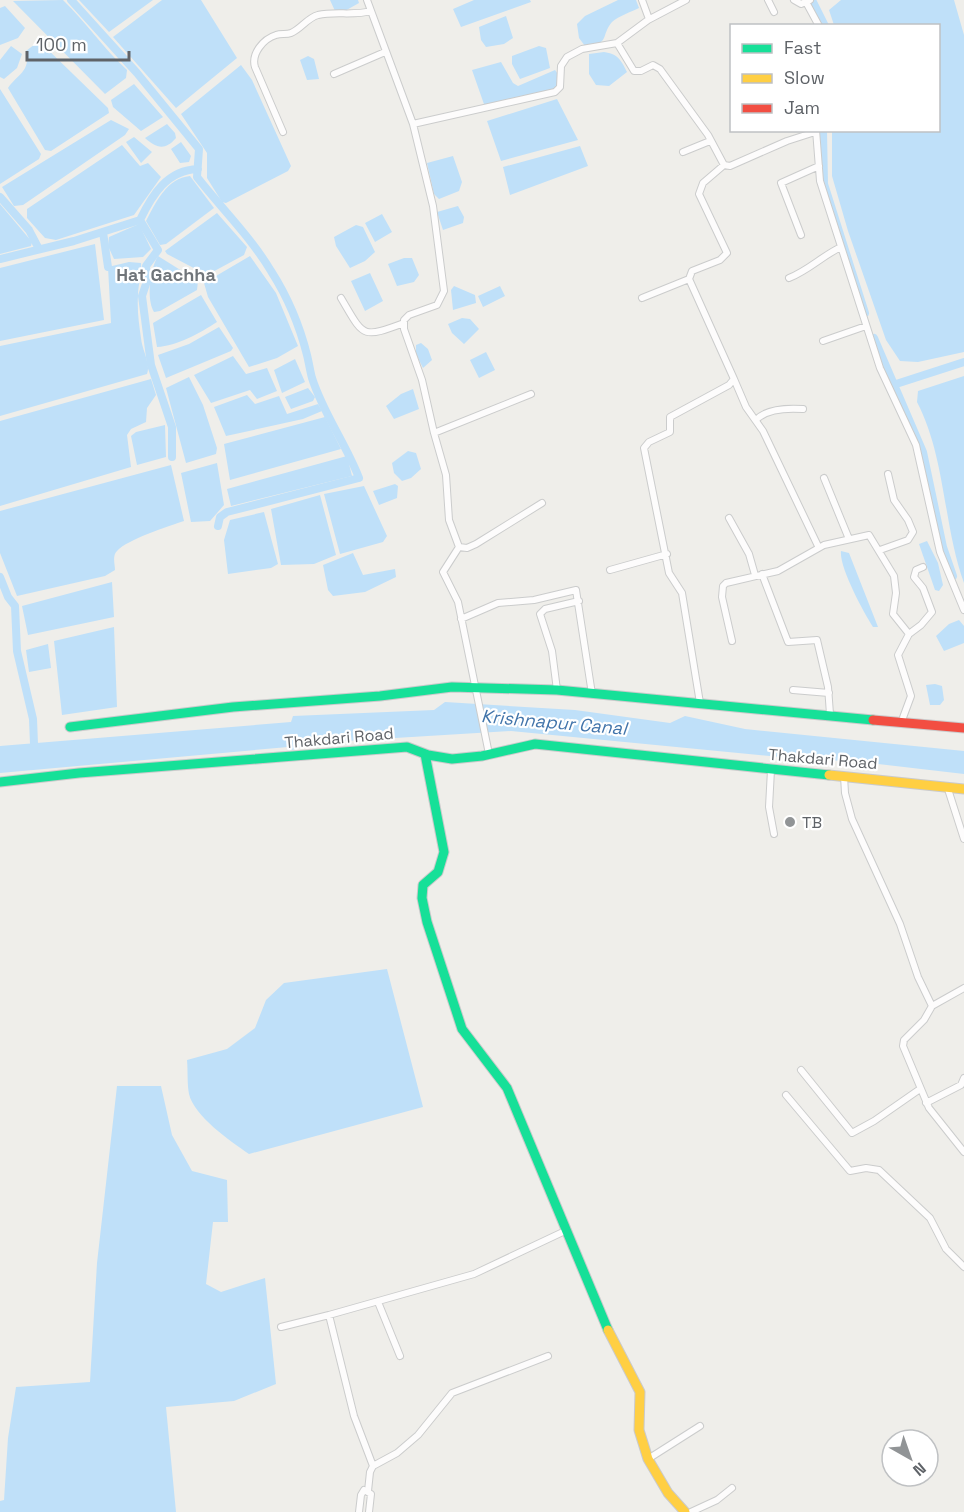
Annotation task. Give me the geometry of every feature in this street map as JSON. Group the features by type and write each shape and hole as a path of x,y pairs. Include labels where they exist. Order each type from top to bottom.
{"street":[{"path":"341,298 359,328 366,333 374,334 404,323 409,315 437,305 444,291 433,206 413,124 367,0"},
{"path":"642,0 649,19"},
{"path":"413,124 550,94 560,87 561,66 567,57 582,49 617,43 649,19 686,0"},
{"path":"768,0 774,12"},
{"path":"794,0 798,3 809,1 818,24"},
{"path":"283,132 255,67 253,61 256,52 269,39 279,34 290,34 317,15 360,14 371,11"},
{"path":"617,43 634,71 641,71 653,65 660,69 724,165"},
{"path":"334,74 385,52"},
{"path":"724,165 730,166 813,132"},
{"path":"816,132 820,182 880,368 916,445 940,552 964,610"},
{"path":"683,152 710,141"},
{"path":"724,165 703,183 699,194 728,253 720,260 692,271 689,279 734,379 818,546"},
{"path":"801,235 782,183 819,166"},
{"path":"789,278 808,270 820,257 841,247"},
{"path":"642,298 689,279"},
{"path":"404,323 407,340 422,380 434,434 447,475 449,520 459,547"},
{"path":"823,340 866,326"},
{"path":"700,704 682,593 669,573 667,554 644,454 645,445 670,432 670,417 729,385 734,379"},
{"path":"434,434 531,394"},
{"path":"756,420 765,413 783,409 803,409"},
{"path":"880,550 908,540 913,532 908,520 894,500 888,474"},
{"path":"825,478 849,539"},
{"path":"459,547 467,548 476,544 542,503"},
{"path":"729,518 759,575 788,642 817,640 830,714"},
{"path":"732,641 722,597 723,586 733,580 759,575 793,564 818,546 869,536 880,550 896,584 893,614 909,634"},
{"path":"459,547 443,572 458,602 489,754"},
{"path":"610,570 667,554"},
{"path":"901,723 912,696 898,655 909,634 932,612 923,588 914,577 916,570 923,567"},
{"path":"461,619 498,603 534,600 568,590 576,590 592,694"},
{"path":"557,690 552,651 540,614 545,609 579,601"},
{"path":"70,728 233,707 380,696 452,687 477,694 557,690 964,728"},
{"path":"793,690 828,693"},
{"name":"Thakdari Road","path":"0,782 79,773 332,755 407,747 425,754 452,759 535,744 964,789"},
{"path":"425,754 444,852 442,865 437,875 423,885 422,898 427,922 462,1029 507,1088 599,1313 640,1392 639,1430 648,1459 668,1493 684,1512"},
{"path":"771,770 768,807 774,834"},
{"path":"844,776 845,793 852,819 900,924 918,977 932,1006"},
{"path":"947,786 964,839"},
{"path":"964,988 932,1006 924,1020 903,1042 926,1103 964,1152"},
{"path":"801,1070 852,1133 874,1121 920,1089"},
{"path":"926,1103 961,1085 964,1078"},
{"path":"786,1095 850,1172 866,1168 879,1170 914,1202 930,1218 946,1249 964,1267"},
{"path":"281,1327 474,1274 565,1231"},
{"path":"378,1302 400,1356"},
{"path":"329,1315 354,1416 373,1466"},
{"path":"369,1512 371,1494 368,1491 373,1466 397,1453 418,1435 452,1394 548,1356"},
{"path":"648,1459 700,1426"},
{"path":"691,1512 717,1500 732,1488"},
{"path":"359,1512 361,1495 368,1491"}],"water":[{"path":"63,0 127,70 126,78 105,94 13,1"},
{"path":"79,0 153,0 109,32"},
{"path":"162,0 201,0 237,58 176,108 113,37"},
{"path":"330,0 358,0 359,3 343,12 335,11"},
{"path":"474,0 530,0 531,2 461,27 453,9"},
{"path":"618,0 636,0 639,8 612,22 602,41 585,46 579,38 577,24 585,16"},
{"path":"841,0 954,0 964,35 964,352 918,362 900,361 886,340 848,231 832,176 832,132 940,132 940,24 834,24 829,10"},
{"path":"5,6 25,28 18,38 0,45 0,8"},
{"path":"506,16 513,38 504,44 486,47 481,40 479,27"},
{"path":"39,41 108,108 109,113 51,151 45,150 8,88 25,68 26,51"},
{"path":"11,46 22,54 17,68 4,79 0,77 0,60"},
{"path":"539,46 546,48 550,68 520,79 512,64 512,56"},
{"path":"604,52 618,58 627,72 609,86 596,85 589,74 589,54"},
{"path":"308,56 314,59 319,79 307,80 300,60"},
{"path":"501,62 513,83 518,86 555,70 558,74 557,88 485,107 472,70"},
{"path":"241,65 252,80 291,166 288,171 226,203 222,202 207,178 207,153 181,114"},
{"path":"134,84 163,117 141,131 113,107 111,100"},
{"path":"0,89 41,154 39,159 0,184"},
{"path":"557,99 578,140 501,161 487,121"},
{"path":"111,120 129,129 125,135 23,205 14,206 2,187"},
{"path":"167,124 175,133 176,138 168,145 160,147 145,138"},
{"path":"134,137 152,152 141,163 126,142"},
{"path":"181,142 191,156 189,162 180,163 171,149"},
{"path":"122,145 140,166 148,163 161,177 134,215 56,240 45,238 27,218 27,209"},
{"path":"580,146 588,166 510,195 503,167"},
{"path":"453,156 462,182 459,191 439,199 434,194 427,163"},
{"path":"190,176 214,208 166,244 160,245 146,221 163,192 175,181"},
{"path":"0,204 32,242 31,246 0,254"},
{"path":"458,206 464,217 463,223 443,230 437,212"},
{"path":"217,213 247,247 244,255 207,275 167,254 165,251"},
{"path":"382,214 392,232 375,242 365,223"},
{"path":"139,224 151,249 143,257 114,259 108,246 109,237"},
{"path":"356,225 363,227 375,252 365,261 350,268 336,246 334,237"},
{"path":"95,244 104,320 0,341 0,268"},
{"path":"158,256 198,281 197,290 160,311 154,312 150,300 150,284"},
{"path":"250,256 276,293 298,346 277,358 249,367 208,297 204,283"},
{"path":"404,258 412,258 419,275 414,282 397,286 388,264"},
{"path":"129,262 141,263 138,312 148,366 147,374 0,416 0,346 111,323 108,267"},
{"path":"370,273 383,301 365,311 351,281"},
{"path":"454,286 475,295 476,303 453,310 451,290"},
{"path":"500,286 505,296 483,307 478,296"},
{"path":"201,295 217,322 180,342 157,347 153,323"},
{"path":"462,318 470,319 479,329 464,344 452,333 448,324"},
{"path":"219,327 233,348 231,351 166,378 158,355 189,344"},
{"path":"421,343 428,349 432,360 423,368 416,354 416,345"},
{"path":"486,352 495,370 479,378 470,360"},
{"path":"233,356 246,374 267,368 277,391 257,399 250,390 211,403 194,375"},
{"path":"295,359 305,382 282,393 274,370"},
{"path":"964,376 964,583 957,561 934,446 917,402 918,391"},
{"path":"189,377 203,405 217,448 216,454 186,463 166,388"},
{"path":"151,379 156,395 147,408 146,422 131,429 127,435 131,467 0,506 0,421"},
{"path":"308,388 315,397 313,401 291,409 285,397"},
{"path":"413,389 419,409 394,419 386,406 401,394"},
{"path":"247,395 255,404 279,396 287,414 318,404 322,411 303,419 226,436 214,407"},
{"path":"325,417 341,449 230,480 224,444"},
{"path":"165,425 166,457 137,465 131,436 136,432"},
{"path":"408,451 416,453 421,469 411,478 402,481 394,473 392,463"},
{"path":"347,456 352,476 231,506 227,489"},
{"path":"217,463 224,505 210,521 191,522 181,473"},
{"path":"171,465 184,521 129,542 115,555 115,570 105,576 17,596 0,553 0,511"},
{"path":"395,484 398,486 397,498 379,505 373,491"},
{"path":"364,486 387,536 383,542 340,554 324,494"},
{"path":"320,495 336,555 314,564 281,565 271,509"},
{"path":"264,512 278,564 271,568 228,574 224,540 230,520"},
{"path":"927,541 938,563 943,585 939,591 935,590 919,544"},
{"path":"841,551 849,553 878,627 873,627 852,589 841,558"},
{"path":"353,553 363,575 395,569 396,577 365,592 333,596 328,590 323,565"},
{"path":"112,582 114,617 28,635 22,606"},
{"path":"959,620 964,626 964,643 944,651 936,636 949,624"},
{"path":"114,627 117,707 62,715 54,641"},
{"path":"48,644 51,668 29,672 26,650"},
{"path":"926,685 942,686 944,700 940,705 930,705"},
{"name":"Krishnapur Canal","path":"445,702 575,710 670,723 685,716 745,729 964,751 964,774 861,762 790,758 511,731 313,743 292,750 288,747 0,773 0,746 291,722 293,716 434,710"},
{"path":"387,969 423,1107 249,1154 214,1127 198,1111 189,1094 187,1060 227,1049 255,1028 266,1000 284,983"},
{"path":"117,1086 161,1086 172,1135 192,1171 227,1180 228,1222 213,1222 206,1284 221,1292 265,1278 276,1384 234,1401 166,1407 176,1512 0,1512 0,1501 4,1500 8,1438 16,1387 90,1382 97,1263"}],"waterway":[{"path":"71,0 137,73 199,149 197,177 254,246 282,291 301,334 317,391 359,478 227,512 220,517 218,526"},
{"path":"812,0 824,24"},
{"path":"823,132 824,184 865,313"},
{"path":"140,220 155,193 169,179 187,170 198,169"},
{"path":"0,197 29,230 39,249"},
{"path":"0,259 74,241 140,220 158,250 146,266 147,281 142,296 151,365 172,427 172,457"},
{"path":"103,232 108,267"},
{"path":"874,338 923,452 943,547 953,576"},
{"path":"893,385 964,362"},
{"path":"0,577 8,597 15,606 17,651 33,719 34,744"}],"traffic: fast":[{"path":"70,727 233,707 380,696 452,687 557,690 873,720"},
{"path":"0,782 79,773 407,747 428,755 452,759 482,756 535,744 829,775"},
{"path":"425,754 444,852 438,872 423,885 422,898 427,922 462,1029 507,1088 608,1330"}],"traffic: slow":[{"path":"829,775 964,789"},
{"path":"608,1330 640,1392 639,1430 648,1459 668,1493 685,1512"}],"traffic: jam":[{"path":"873,720 964,728"}],"place":[{"name":"TB","path":"790,822"}],"district":[{"name":"Hat Gachha","path":"166,274"}]}
